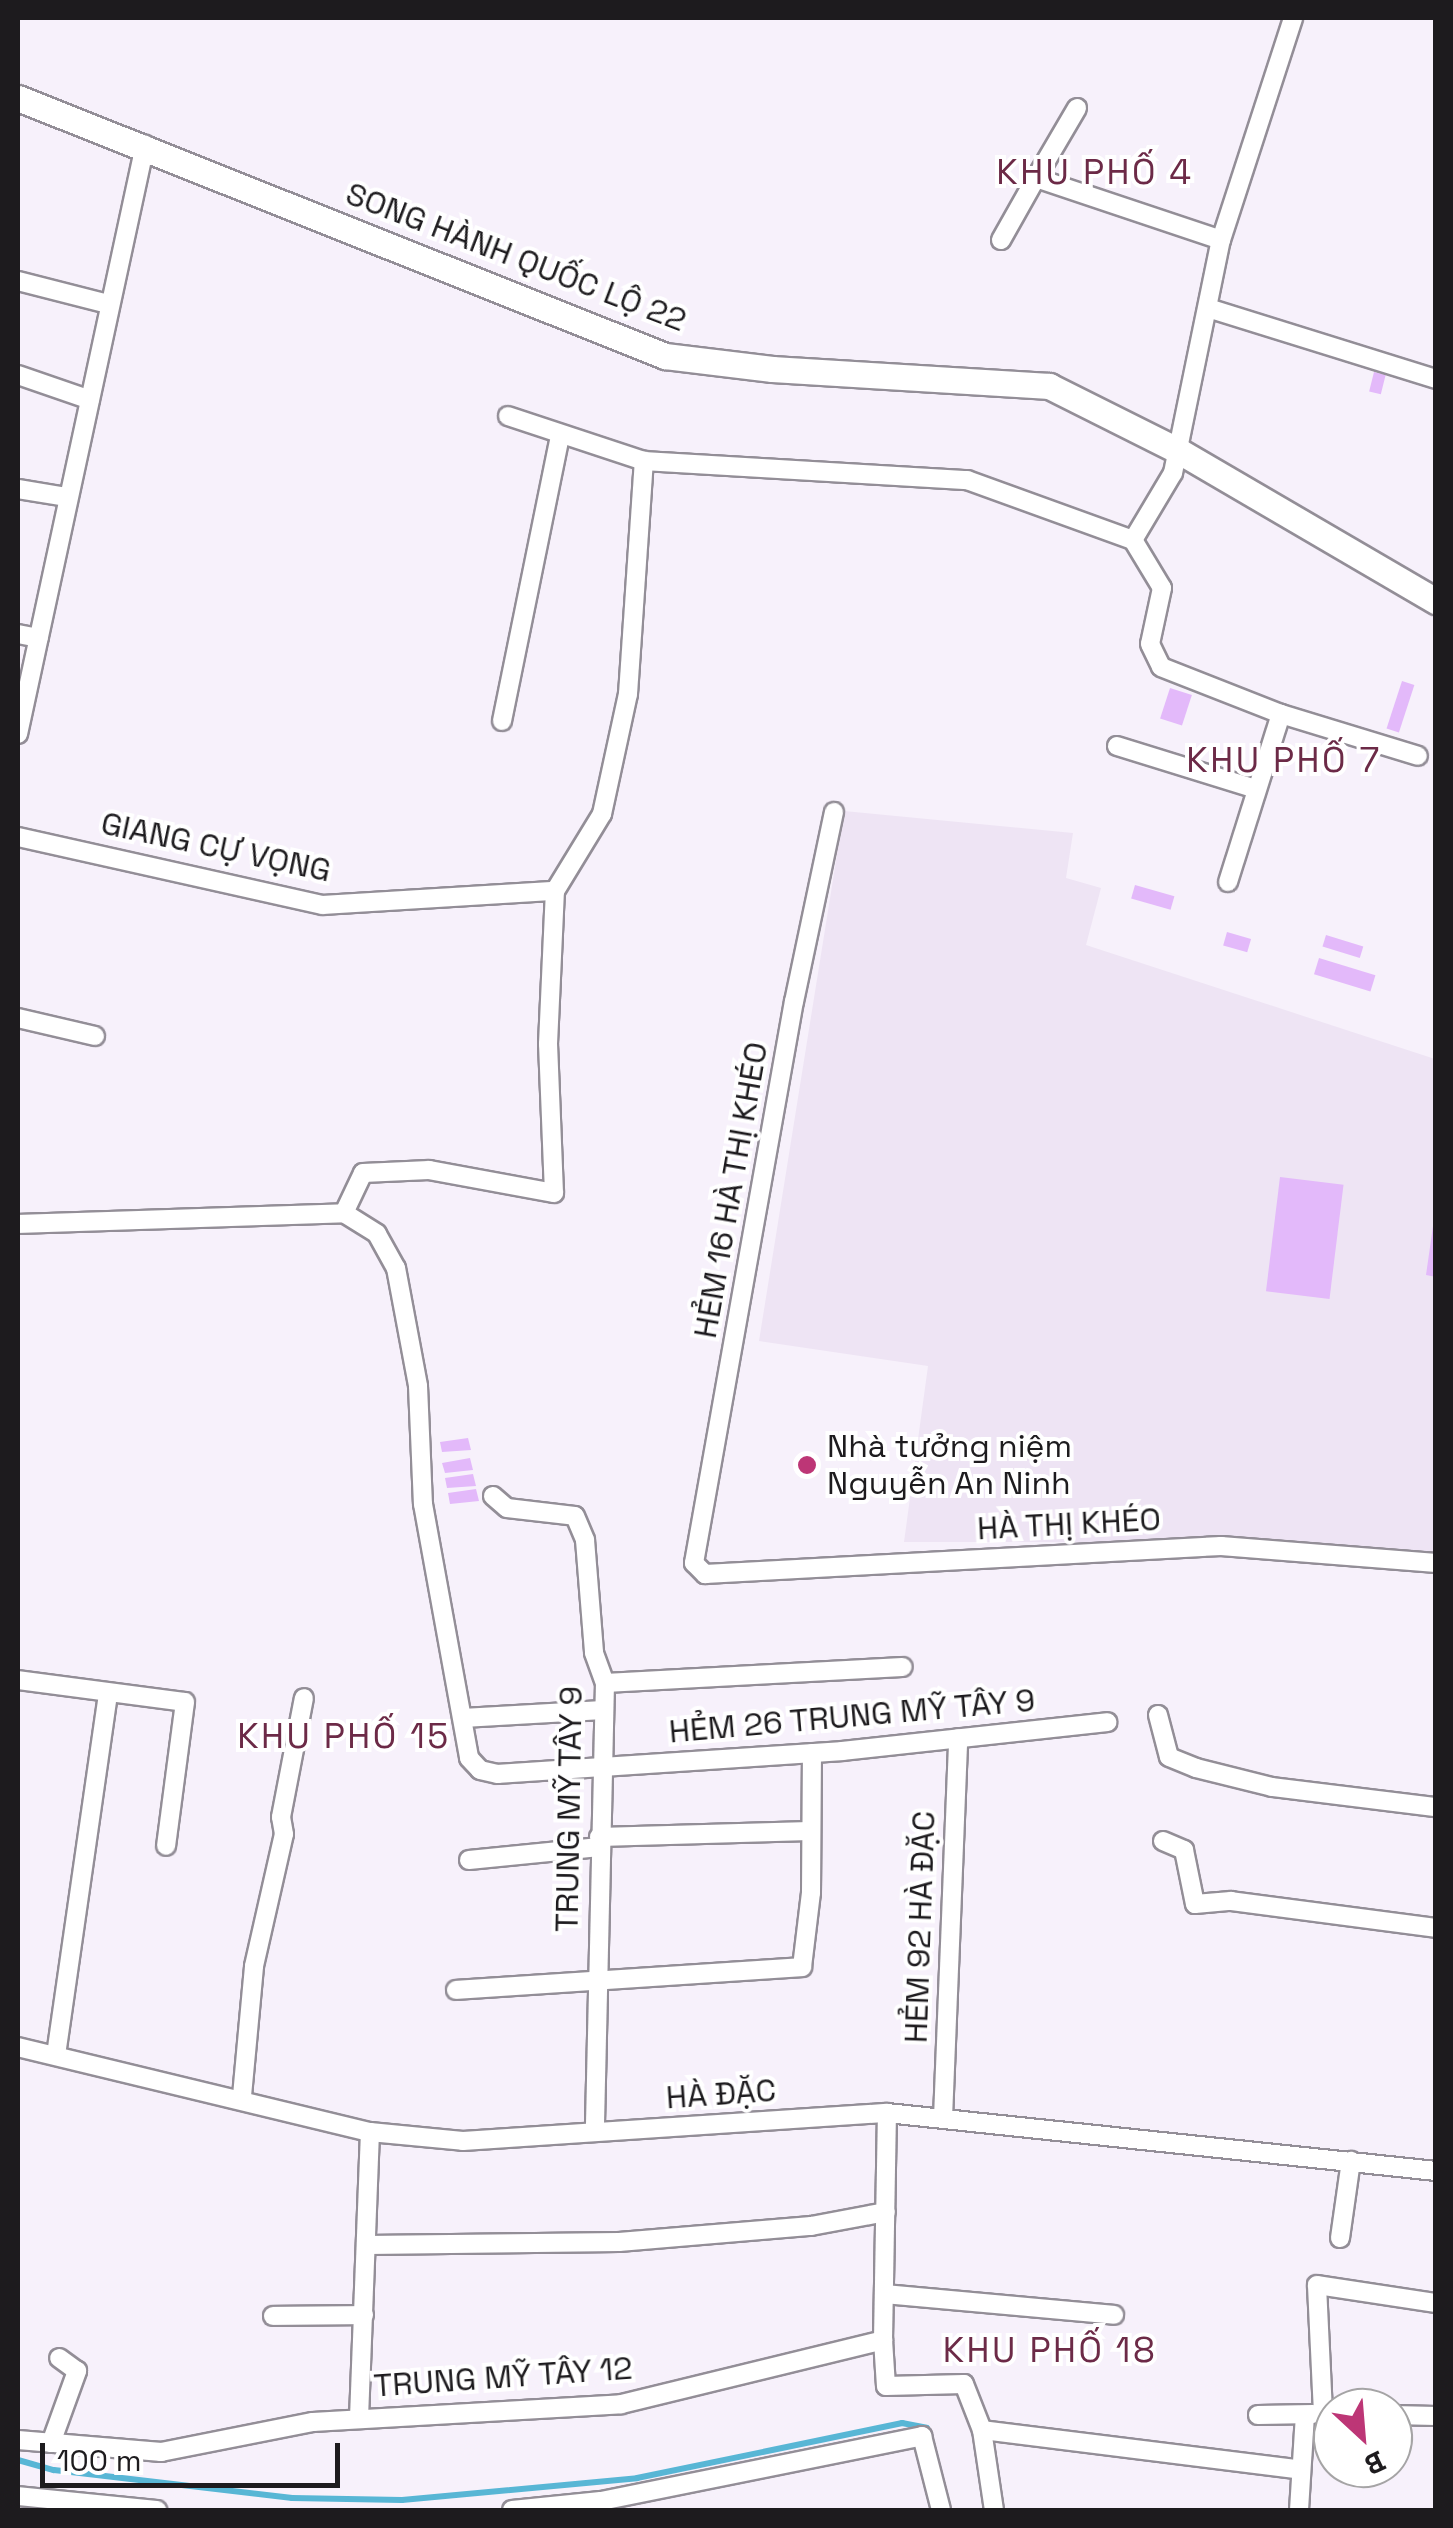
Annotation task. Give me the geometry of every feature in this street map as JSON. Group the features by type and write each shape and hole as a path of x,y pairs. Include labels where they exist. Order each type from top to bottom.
{"street":[{"path":"1133,540 1160,499 1178,451 1221,240 1293,18"},
{"name":"SONG HÀNH QUỐC LỘ 22","path":"18,98 145,145 665,356 772,369 1049,386 1178,451 1436,602"},
{"path":"1001,240 1077,108"},
{"path":"18,734 145,145"},
{"path":"1036,178 1221,240"},
{"path":"18,281 108,304"},
{"path":"1208,308 1436,378"},
{"path":"18,375 90,400"},
{"path":"508,416 560,436 644,460 966,480 1133,540 1162,588 1150,644 1161,666 1281,714 1418,756"},
{"path":"502,721 560,436"},
{"path":"344,1213 363,1174 429,1170 554,1193 548,1044 555,891 602,814 628,694 644,460"},
{"path":"18,489 67,497"},
{"path":"18,634 39,638"},
{"path":"1228,882 1254,788 1281,714"},
{"path":"1117,746 1254,788"},
{"name":"HẺM 16 HÀ THỊ KHÉO","path":"705,1574 694,1563 695,1546 834,812"},
{"name":"GIANG CỰ VỌNG","path":"18,837 323,905 555,891"},
{"path":"18,1018 95,1036"},
{"path":"18,1224 344,1213 377,1234 396,1268 418,1386 423,1504 463,1718 603,1710"},
{"name":"TRUNG MỸ TÂY 9","path":"494,1496 507,1508 575,1516 585,1540 594,1654 605,1683 595,2132"},
{"name":"HÀ THỊ KHÉO","path":"705,1574 1221,1546 1436,1563"},
{"path":"605,1683 903,1666"},
{"path":"18,1680 108,1695 185,1702 166,1846"},
{"path":"56,2055 108,1695"},
{"path":"242,2096 254,1966 284,1834 281,1817 304,1698"},
{"path":"1158,1714 1169,1756 1196,1768 1272,1787 1436,1807"},
{"name":"HẺM 26 TRUNG MỸ TÂY 9","path":"463,1718 470,1758 480,1770 602,1767 812,1753 1107,1722"},
{"name":"HẺM 92 HÀ ĐẶC","path":"943,2118 958,1738"},
{"path":"456,1990 802,1967 812,1753"},
{"path":"469,1860 599,1842 810,1831"},
{"path":"1163,1841 1184,1850 1195,1904 1230,1902 1436,1928"},
{"name":"HÀ ĐẶC","path":"18,2047 242,2096 370,2132 463,2141 887,2113 1436,2171"},
{"path":"887,2113 883,2340 886,2386 964,2384 982,2430 994,2510"},
{"path":"359,2418 370,2132"},
{"path":"1340,2238 1351,2160"},
{"path":"367,2245 619,2242 811,2226 886,2212"},
{"path":"1320,2388 1318,2285 1436,2303"},
{"path":"885,2294 1114,2315"},
{"path":"272,2316 364,2316"},
{"name":"TRUNG MỸ TÂY 12","path":"18,2440 162,2452 359,2418 621,2404 883,2340"},
{"path":"50,2444 77,2371 59,2358"},
{"path":"1258,2414 1313,2414"},
{"path":"982,2430 1301,2470"},
{"path":"1299,2510 1301,2470 1313,2435"},
{"path":"512,2510 602,2506 922,2436 941,2510"},
{"path":"18,2496 157,2510"}],"shaded area":[{"path":"844,811 1073,833 1066,878 1101,888 1086,945 1435,1059 1435,1559 1247,1542 904,1542 928,1366 759,1341"}],"building":[{"path":"1374,372 1386,375 1381,394 1369,391"},
{"path":"1402,681 1414,685 1399,733 1387,729"},
{"path":"1170,688 1192,695 1182,726 1160,718"},
{"path":"1135,885 1174,896 1171,910 1131,898"},
{"path":"1227,932 1251,939 1247,952 1223,945"},
{"path":"1326,935 1363,946 1360,958 1322,946"},
{"path":"1319,958 1375,975 1370,992 1314,974"},
{"path":"1280,1177 1344,1185 1330,1299 1266,1291"},
{"path":"1436,1226 1436,1277 1426,1275"},
{"path":"468,1438 471,1450 442,1452 440,1442"},
{"path":"470,1458 473,1470 445,1473 442,1463"},
{"path":"473,1474 476,1486 447,1488 445,1478"},
{"path":"476,1489 479,1501 450,1504 448,1493"}],"waterway":[{"path":"18,2460 54,2470 292,2498 402,2500 637,2478 902,2423 927,2428 930,2436"}],"place":[{"name":"Nhà tưởng niệm Nguyễn An Ninh","path":"807,1465"}],"district":[{"name":"KHU PHỐ 4","path":"1095,172"},
{"name":"KHU PHỐ 7","path":"1284,760"},
{"name":"KHU PHỐ 15","path":"344,1736"},
{"name":"KHU PHỐ 18","path":"1050,2350"}]}
